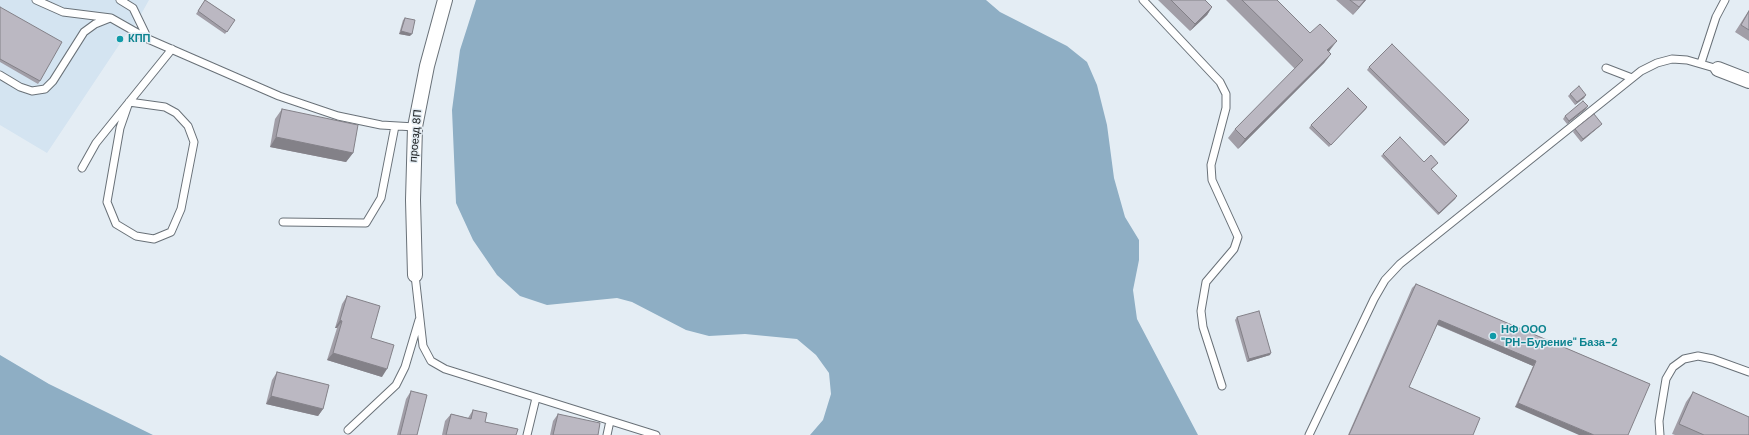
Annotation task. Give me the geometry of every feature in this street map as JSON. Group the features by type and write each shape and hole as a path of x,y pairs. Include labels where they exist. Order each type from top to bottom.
{"street":[{"name":"проезд 8П","path":"415,274 413,200 415,127 427,66 445,0"},
{"path":"1718,69 1749,81"}],"lane":[{"path":"36,0 63,12 111,18 148,39 279,96 338,116 395,126 415,127"},
{"path":"120,0 134,8 148,39"},
{"path":"1143,0 1220,82 1226,94 1226,108 1210,165 1212,180 1238,237 1234,249 1206,282 1201,311 1204,327 1222,386"},
{"path":"1701,63 1716,17 1724,0"},
{"path":"0,75 32,91 45,89 53,81 84,32 95,24 111,18"},
{"path":"82,168 96,142 172,49"},
{"path":"1309,435 1374,299 1390,275 1400,264 1632,78 1657,63 1672,59 1701,63 1718,69"},
{"path":"1606,68 1632,78"},
{"path":"129,102 164,107 176,113 188,126 194,142 181,209 171,232 154,239 136,236 116,224 107,202 120,128 129,102"},
{"path":"283,222 366,223 381,198 395,126"},
{"path":"415,274 424,346 431,361 445,369 654,435"},
{"path":"348,430 396,385 405,367 420,316"},
{"path":"1660,435 1659,421 1666,379 1674,367 1684,359 1698,356 1713,359 1749,372"},
{"path":"527,435 536,398"},
{"path":"607,435 610,421"}],"shaded area":[{"path":"0,0 149,0 135,25 125,36 47,153 0,125"}],"water":[{"path":"476,0 986,0 1000,12 1067,46 1087,62 1097,85 1107,125 1114,178 1125,217 1139,240 1139,260 1133,290 1137,319 1198,435 810,435 823,420 831,394 829,373 816,355 797,339 745,334 709,336 686,330 632,302 617,298 547,305 520,296 497,275 473,240 456,203 452,110 460,50"},
{"path":"0,355 49,384 153,435 0,435"}],"building":[{"path":"205,0 235,20 227,32 198,11"},
{"path":"1171,0 1205,0 1212,7 1195,24"},
{"path":"1242,0 1277,0 1310,33 1320,24 1337,41 1327,50 1331,54 1245,139 1235,129 1303,60"},
{"path":"1350,0 1365,0 1359,7"},
{"path":"0,7 62,42 40,81 0,59"},
{"path":"1749,11 1749,30 1741,25"},
{"path":"405,18 415,20 412,34 401,31"},
{"path":"1392,44 1469,120 1446,143 1369,67"},
{"path":"1579,86 1586,95 1577,102 1570,94"},
{"path":"1348,88 1367,107 1331,145 1311,125"},
{"path":"1583,101 1588,106 1569,121 1565,116"},
{"path":"282,109 358,125 353,153 276,137"},
{"path":"1594,114 1602,124 1583,139 1575,129"},
{"path":"1400,137 1424,162 1431,155 1438,163 1431,169 1457,196 1439,213 1383,154"},
{"path":"1416,284 1650,384 1628,435 1594,435 1518,403 1536,361 1439,320 1409,387 1480,418 1473,435 1349,435"},
{"path":"347,296 380,306 371,338 394,345 387,369 333,353"},
{"path":"1259,311 1271,353 1249,359 1237,317"},
{"path":"277,372 329,385 323,409 271,396"},
{"path":"411,391 427,395 417,435 400,435"},
{"path":"1693,392 1749,417 1749,435 1704,435 1679,424"},
{"path":"473,410 487,413 485,422 518,429 516,435 446,435 451,414 471,419"},
{"path":"558,414 600,423 598,435 553,435"}],"place":[{"name":"КПП","path":"120,39"},
{"name":"НФ ООО \"РН-Бурение\" База-2","path":"1493,336"}]}
